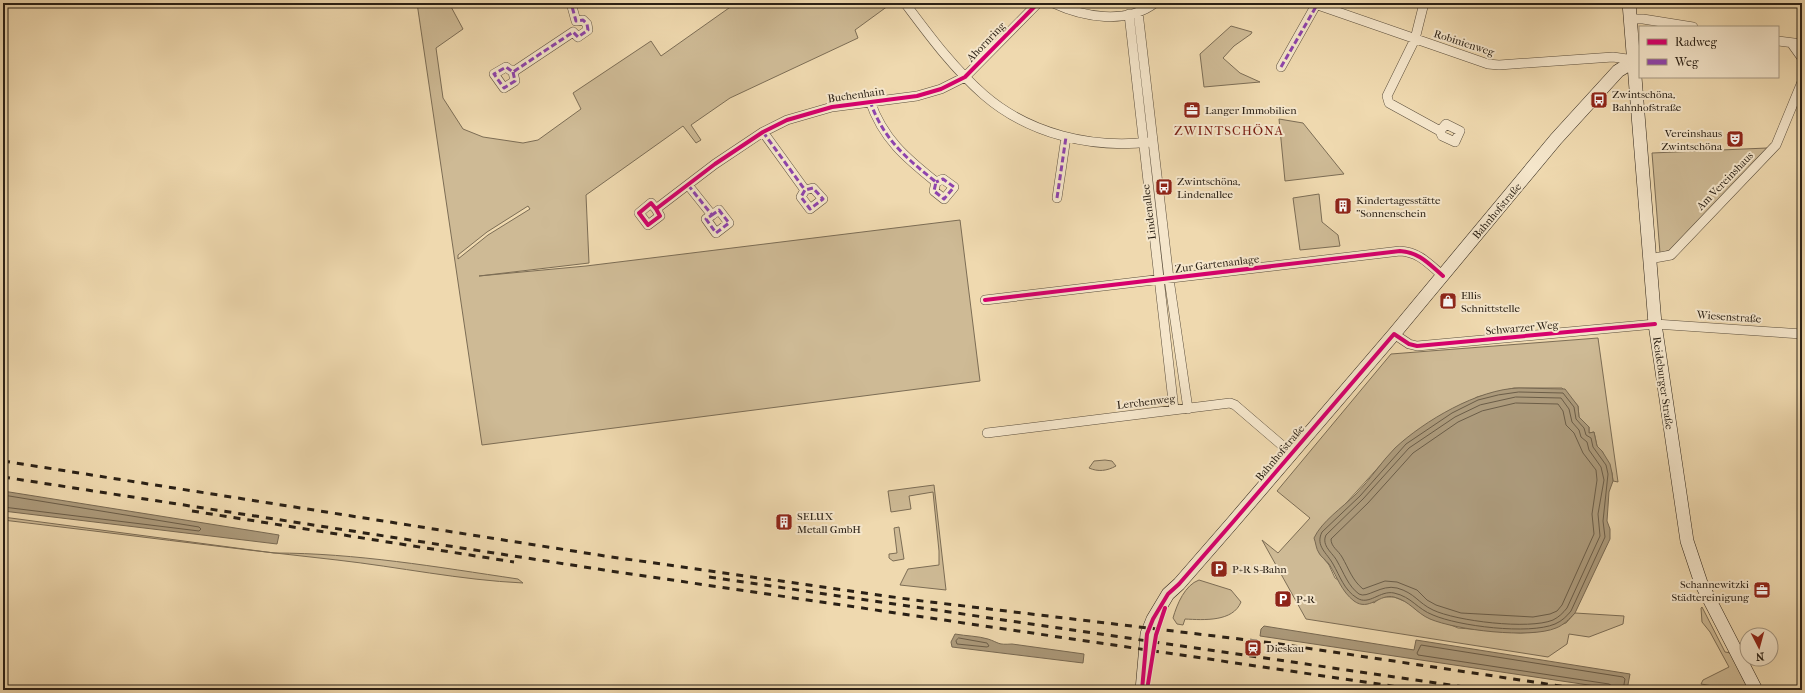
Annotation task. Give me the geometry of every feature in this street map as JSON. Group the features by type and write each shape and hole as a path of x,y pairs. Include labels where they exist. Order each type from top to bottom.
{"street":[{"path":"572,3 576,21"},
{"path":"905,3 934,42 965,77 985,96 1010,113 1040,128 1066,137 1116,145 1149,143"},
{"name":"Ahornring","path":"965,77 1038,3"},
{"path":"1053,3 1072,12 1090,16 1110,16 1133,13 1155,3"},
{"path":"1424,3 1415,39 1387,96 1388,100 1399,110 1440,131"},
{"name":"Reideburger Straße","path":"1629,3 1655,324 1687,541 1701,583 1756,690"},
{"name":"Robinienweg","path":"1281,67 1315,4 1488,64 1499,65 1612,57 1634,62"},
{"name":"Lindenallee","path":"1133,13 1164,279 1174,410"},
{"path":"1631,19 1643,19 1687,26"},
{"path":"583,20 587,24 588,30 578,37 573,32 571,25 576,21 583,20"},
{"path":"513,72 573,32"},
{"path":"1779,41 1792,44 1802,44"},
{"path":"1792,44 1802,58"},
{"name":"Bahnhofstraße","path":"1142,690 1147,634 1160,605 1168,594 1179,584 1394,334 1556,139 1611,78 1634,62"},
{"name":"Buchenhain","path":"656,210 715,164 763,132 787,120 832,107 917,96 941,89 965,77"},
{"name":"Am Vereinshaus","path":"1649,259 1671,255 1776,145 1802,82"},
{"path":"870,101 876,119 888,138 903,155 936,182"},
{"path":"763,132 805,190"},
{"path":"1057,198 1066,137"},
{"path":"688,185 712,215"},
{"name":"Zur Gartenanlage","path":"985,300 1400,251 1410,251 1420,256 1443,276"},
{"name":"Lindenallee","path":"1164,279 1188,409"},
{"name":"Schwarzer Weg","path":"1394,334 1409,344 1417,346 1655,324"},
{"name":"Wiesenstraße","path":"1655,324 1802,334"},
{"name":"Lerchenweg","path":"987,433 1230,403 1235,405 1291,453"},
{"name":"Bahnhofstraße","path":"1147,690 1156,635 1161,617 1179,584"}],"shaded area":[{"path":"417,3 449,3 463,29 436,48 443,98 463,129 483,137 523,143 538,140 581,109 573,93 651,41 661,56 736,3 892,3 855,30 858,38 730,98 691,125 701,140 696,143 683,126 586,195 589,263 479,276 586,266 960,220 980,381 482,445","holes":["528,206 530,209 488,235 458,259 458,255 487,232"]},
{"path":"1231,26 1252,32 1234,46 1223,58 1240,73 1260,82 1204,87 1200,54"},
{"path":"1279,119 1303,123 1344,174 1285,181"},
{"path":"1767,148 1671,250 1660,253 1652,153"},
{"path":"1319,194 1322,222 1338,235 1340,246 1300,250 1293,198"},
{"path":"1598,338 1618,482 1613,481 1612,473 1602,451 1597,446 1594,432 1589,433 1589,427 1579,417 1578,406 1562,388 1514,388 1477,397 1403,441 1339,511 1319,553 1329,565 1335,578 1374,603 1381,597 1394,597 1409,603 1416,610 1458,628 1520,633 1535,632 1566,623 1575,613 1624,616 1623,624 1589,637 1569,634 1567,644 1548,657 1306,619 1262,540 1278,553 1310,518 1277,491 1391,354"},
{"path":"1094,461 1112,461 1116,466 1102,470 1089,468"},
{"path":"934,485 946,590 900,585 908,569 939,565 933,492 909,496 911,509 891,512 888,491"},
{"path":"3,517 270,552 3,520"},
{"path":"899,527 904,559 893,561 889,558 889,554 897,553 894,528"},
{"path":"275,553 335,555 366,558 518,579 523,583 476,579"},
{"path":"1199,580 1231,590 1241,602 1237,609 1225,616 1201,620 1185,619 1183,625 1177,624 1173,618 1179,601 1190,586"},
{"path":"1702,607 1725,652 1731,653 1749,690 1737,690 1701,684 1703,680 1729,667 1710,632 1702,622"}],"water":[{"path":"1519,388 1565,389 1578,406 1579,417 1589,427 1589,433 1594,432 1597,446 1610,464 1613,481 1609,492 1607,521 1610,529 1610,539 1575,613 1559,627 1544,631 1529,633 1493,632 1457,627 1430,619 1404,601 1394,597 1384,597 1370,604 1359,604 1354,601 1346,593 1329,564 1317,550 1314,538 1322,526 1361,489 1395,448 1421,427 1452,408 1469,400 1486,394"},
{"path":"3,491 279,535 277,544 3,511"},
{"path":"1264,626 1414,650 1416,640 1630,674 1627,690 1622,690 1260,636 1261,629"},
{"path":"955,634 984,638 1001,644 1012,644 1084,654 1083,663 952,647 951,642"}],"railway":[{"path":"3,461 605,556 914,600 1273,643 1587,690"},
{"path":"3,477 604,570 1419,690"},
{"path":"192,511 514,562"},
{"path":"709,577 1484,690"}],"marked path":[{"path":"513,72 515,81 504,88 494,74 506,67 513,72 573,32 578,37 588,30 587,24 583,20 576,21 571,3"},
{"path":"1281,67 1317,5"},
{"path":"870,101 875,114 889,137 905,156 936,182 934,191 944,199 954,187 943,179 936,182"},
{"path":"763,132 805,190 801,197 810,209 823,199 813,188 805,190"},
{"path":"1057,198 1066,137"},
{"path":"688,185 712,215 706,219 716,233 729,223 719,210 712,215"}],"cycle path":[{"path":"656,209 660,216 648,225 639,213 651,203 656,209 715,164 763,132 787,120 832,107 917,96 941,89 965,77 1038,3"},
{"path":"985,300 1400,251 1418,256 1443,276"},
{"path":"1142,690 1147,634 1153,619 1168,594 1179,584 1233,522 1394,334 1409,344 1417,346 1655,324"},
{"path":"1148,684 1156,635 1165,608"}],"place":[{"name":"Zwintschöna, Bahnhofstraße","path":"1599,100"},
{"name":"Langer Immobilien","path":"1192,110"},
{"name":"Vereinshaus Zwintschöna","path":"1735,139"},
{"name":"Zwintschöna, Lindenallee","path":"1164,187"},
{"name":"Kindertagesstätte \"Sonnenschein","path":"1343,206"},
{"name":"Ellis Schnittstelle","path":"1448,301"},
{"name":"SELUX Metall GmbH","path":"784,522"},
{"name":"P+R S-Bahn","path":"1219,569"},
{"name":"Schannewitzki Städtereinigung","path":"1762,590"},
{"name":"P+R","path":"1283,599"},
{"name":"Dieskau","path":"1253,648"}],"district":[{"name":"ZWINTSCHÖNA","path":"1229,130"}]}
